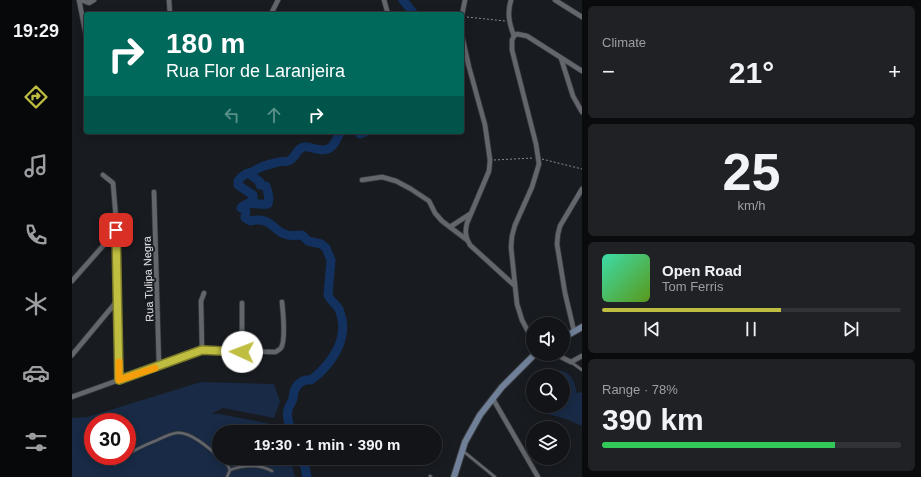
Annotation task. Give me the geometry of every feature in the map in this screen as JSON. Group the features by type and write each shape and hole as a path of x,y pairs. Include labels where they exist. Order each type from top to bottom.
{"street":[{"path":"80,0 88,3 94,0"},
{"path":"80,0 84,23"},
{"path":"169,0 170,12"},
{"path":"272,12 278,0"},
{"path":"384,0 387,12"},
{"path":"463,12 465,0"},
{"path":"511,0 508,13 508,22 514,36 512,40 512,50 536,144 539,164 532,187 512,236 511,247 517,304 526,328"},
{"path":"555,0 582,18"},
{"path":"514,36 517,34 527,36 582,71"},
{"path":"464,45 485,125 490,160 489,171 467,223 465,231 466,240"},
{"path":"561,58 573,96 582,112"},
{"path":"103,175 113,183 116,230 119,380"},
{"path":"362,180 382,177 403,184 426,198 438,217 466,240 514,285"},
{"path":"574,331 565,294 557,244 560,226 582,189"},
{"name":"Rua Tulipa Negra","path":"154,192 160,366"},
{"path":"450,227 470,214"},
{"path":"72,281 116,230"},
{"path":"202,350 201,301 204,293"},
{"path":"72,355 117,301"},
{"path":"72,397 202,350 273,353 281,348 283,336 282,302"},
{"path":"242,303 242,352"},
{"path":"570,334 582,327"},
{"path":"571,362 582,356"},
{"path":"454,477 463,450 464,442 470,430 502,387 528,361"},
{"path":"493,399 538,477"}],"lane":[{"path":"571,362 582,370"},
{"path":"136,449 174,433 179,433 201,442 212,451"},
{"path":"463,450 495,477"},
{"path":"228,465 230,470"},
{"path":"227,477 230,470 240,466 256,466 272,471"}],"path":[{"path":"464,16 508,22"}],"shaded area":[{"path":"570,376 574,382 577,393 582,392 582,426 569,420 544,413 570,413"},
{"path":"201,382 274,384 280,402 274,418 223,408 211,414 220,414 276,425 212,425 212,465 292,465 295,477 72,477 72,418 84,417 84,465 136,465 136,413 100,413"}],"waterway":[{"path":"403,0 412,12"},
{"path":"249,203 253,199 253,195 238,185 238,181 243,176 258,168 291,160 299,150 304,147 321,150 329,149 334,144 339,134"},
{"path":"253,172 251,175 260,182 260,185 266,186 269,202 268,204 251,203 244,205 241,208 246,211 245,218 250,221 258,220 268,222 283,233 290,235 302,235 308,241 321,244 326,248 331,260 328,295 339,309 342,322 340,341 332,359 311,380 303,381 298,384 295,389 293,399 287,413 290,425"},
{"path":"304,465 307,477"}],"slow traffic":[{"path":"119,362 119,380 155,368"}],"route":[{"path":"116,230 119,380 202,350 242,352"}]}
